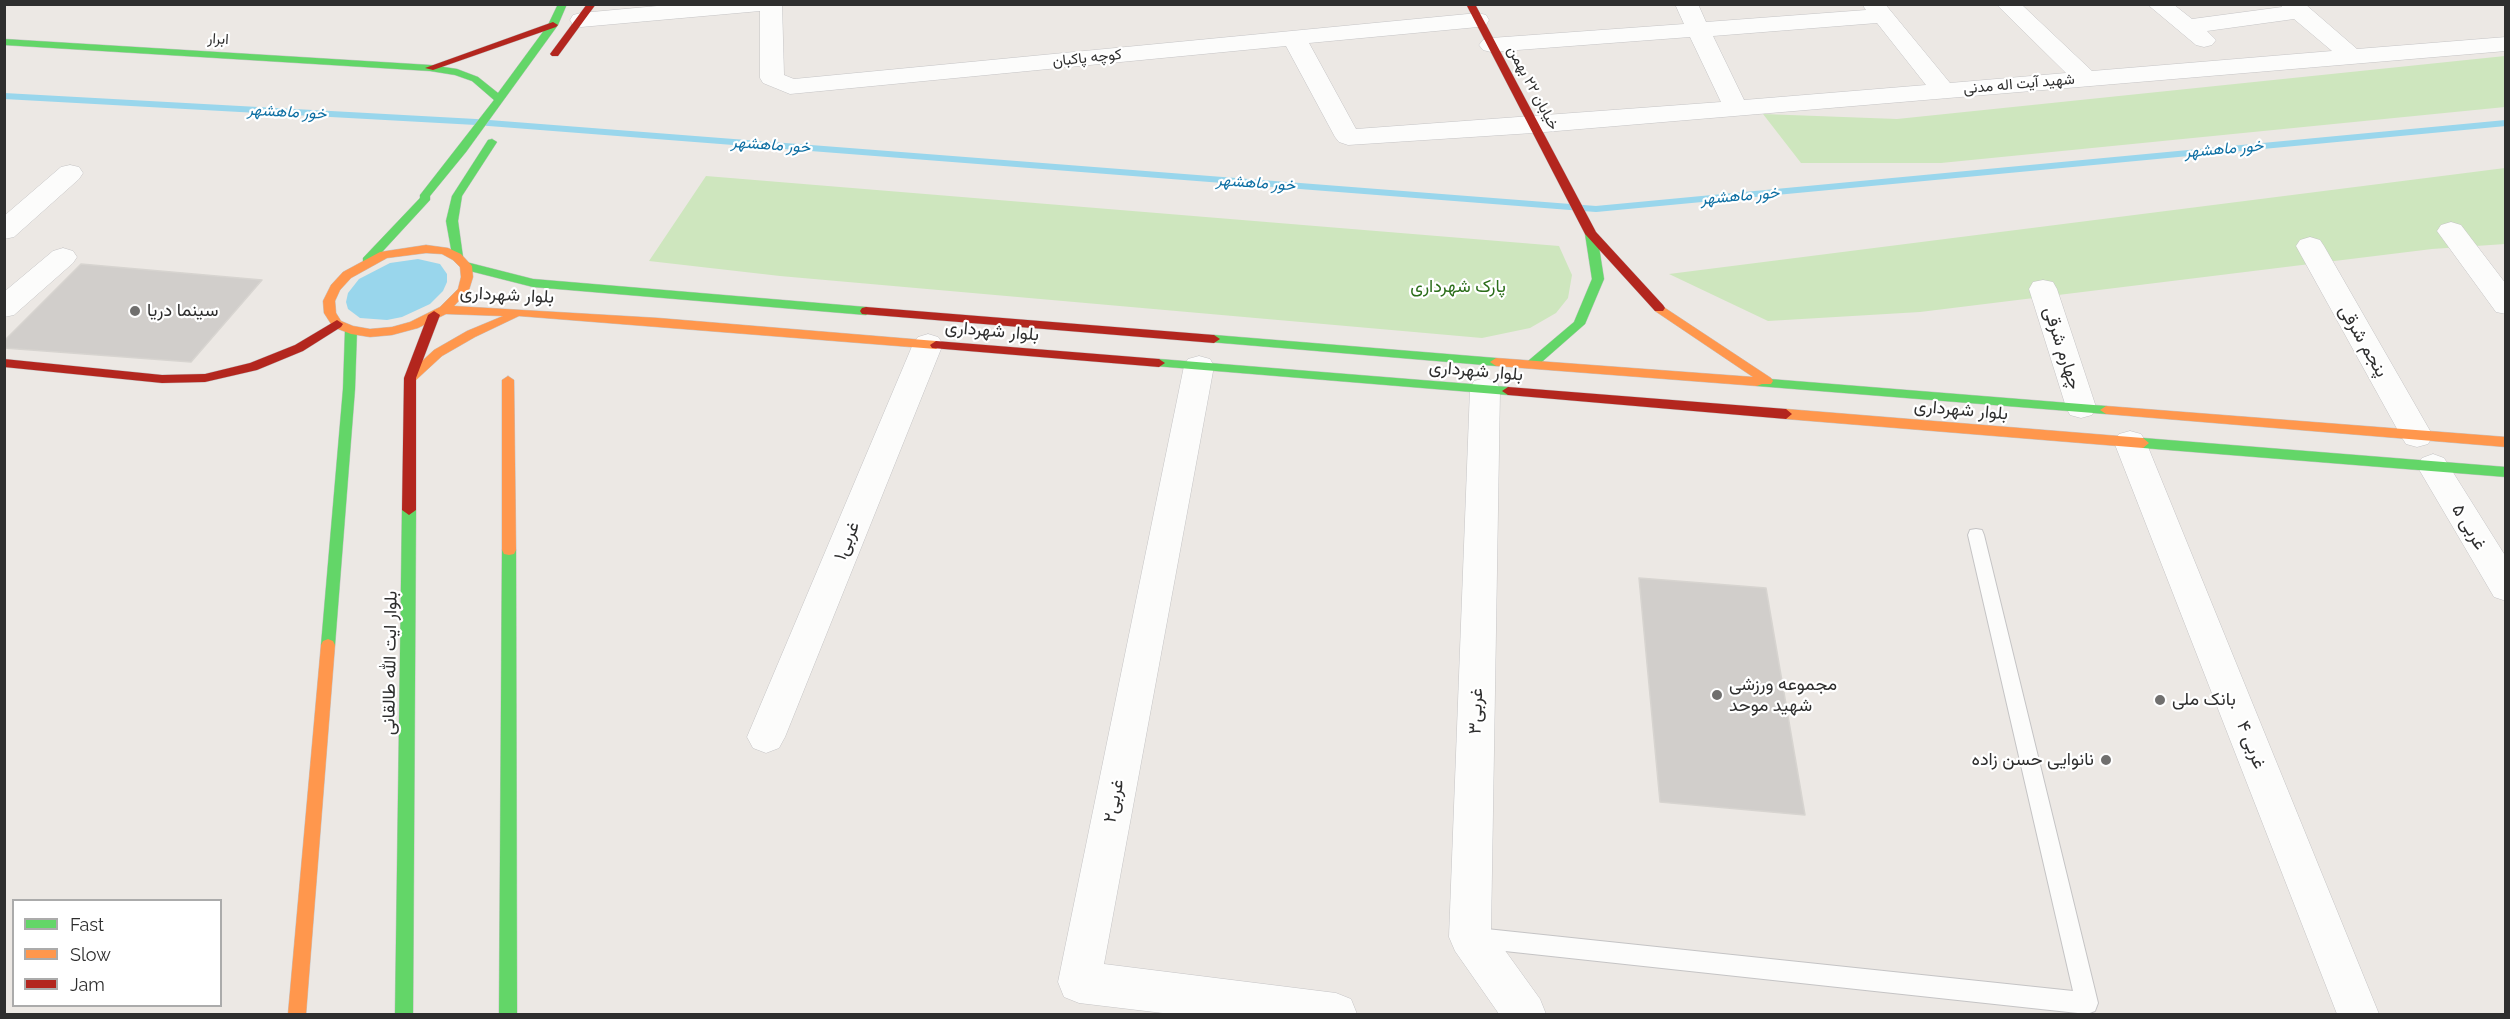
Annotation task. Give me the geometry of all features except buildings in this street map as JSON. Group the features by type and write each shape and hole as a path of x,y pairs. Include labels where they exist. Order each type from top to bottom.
{"street":[{"path":"497,134 457,196 452,221 467,277 462,290 439,313 414,325 392,331 370,333 351,330 337,324 330,313 329,301 335,288 347,275 364,264 426,198 424,197 462,150 553,25 563,4"},
{"path":"547,65 586,12 762,4"},
{"name":"کوچه پاکبان","path":"771,4 772,78 790,87 1294,38 1474,12"},
{"path":"1686,4 1736,108"},
{"path":"2007,4 2086,79"},
{"path":"2158,4 2238,66"},
{"path":"2187,27 2295,8 2352,57"},
{"path":"1491,45 1700,29 1878,10 1944,91"},
{"name":"خیابان ۲۲ بهمن","path":"1474,12 1591,234"},
{"path":"430,68 553,25"},
{"name":"شهید آیت اله مدنی","path":"1294,38 1348,137 1533,125 2505,44"},
{"name":"ابرار","path":"4,42 430,68 457,72 476,79 498,100"},
{"path":"4,231 70,173"},
{"path":"2451,231 2505,305"},
{"path":"1532,364 1579,324 1598,279 1591,234"},
{"path":"1591,234 1660,309 1770,383"},
{"name":"پنجم شرقی","path":"2310,246 2417,436"},
{"name":"بلوار شهرداری","path":"364,264 384,255 416,249 444,251 461,261 533,283 2505,442"},
{"path":"4,308 63,257"},
{"name":"چهارم شرقی","path":"2043,289 2080,407"},
{"path":"658,322 674,296"},
{"name":"بلوار شهرداری","path":"439,313 529,313 658,322 2505,472"},
{"name":"بلوار ایت الله طالقانی","path":"404,1014 410,378 439,313"},
{"path":"410,378 438,353 471,334 504,318 529,313"},
{"path":"4,363 162,379 205,378 253,367 299,348 337,324"},
{"path":"297,1014 349,389 351,330"},
{"name":"۱غربی","path":"766,737 928,344"},
{"name":"۲غربی","path":"1199,366 1079,982 1336,1014"},
{"path":"508,380 510,743 508,1014"},
{"name":"۳غربی","path":"1470,937 1485,389"},
{"name":"۴ غربی","path":"2130,442 2358,1014"},
{"name":"۵ غربی","path":"2433,466 2505,587"},
{"path":"1470,937 1525,1014"}],"lane":[{"path":"1470,937 2087,1003 1976,535"}],"green space":[{"path":"2505,56 2505,107 1941,163 1801,163 1763,114 1897,119"},
{"path":"2505,168 2505,244 2432,249 1920,312 1768,321 1669,274"},
{"name":"پارک شهرداری","path":"706,176 1559,246 1572,275 1568,298 1556,313 1530,328 1482,338 780,276 649,261"}],"water":[{"path":"418,259 440,264 447,274 447,282 443,291 430,304 402,317 387,320 360,318 348,309 346,302 348,293 359,279 390,263"}],"waterway":[{"name":"خور ماهشهر","path":"4,96 476,122 1596,209 2506,123"}],"traffic: fast":[{"path":"367,261 426,198 424,197 462,150 553,25 563,4"},
{"path":"4,42 430,68 457,72 475,79 499,99"},
{"path":"457,257 452,221 457,196 492,142"},
{"path":"1532,364 1579,324 1598,279 1591,234"},
{"path":"466,266 533,283 866,311"},
{"path":"328,645 349,389 351,330"},
{"path":"1214,339 1496,362"},
{"path":"1159,363 1508,391"},
{"path":"1757,382 2106,410"},
{"path":"2143,443 2506,472"},
{"path":"404,1014 409,510"},
{"path":"508,1014 509,550"}],"traffic: slow":[{"path":"426,249 444,251 457,257 466,266 467,277 463,290 444,310 414,325 392,331 370,333 351,330 337,324 330,313 329,301 335,288 347,275 384,255 426,249"},
{"path":"1659,308 1767,381"},
{"path":"444,310 513,312 658,322 936,345"},
{"path":"412,377 438,353 471,334 513,316"},
{"path":"1496,362 1757,382"},
{"path":"508,380 509,550"},
{"path":"2106,410 2506,442"},
{"path":"1786,414 2143,443"},
{"path":"297,1014 328,645"}],"traffic: jam":[{"path":"555,54 592,4"},
{"path":"1470,4 1591,234 1659,308"},
{"path":"430,68 553,25"},
{"path":"866,311 1214,339"},
{"path":"409,510 410,378 434,315"},
{"path":"4,363 162,379 205,378 253,367 299,348 337,324"},
{"path":"936,345 1159,363"},
{"path":"1508,391 1786,414"}],"place":[{"name":"سینما دریا","path":"135,311"},
{"name":"مجموعه ورزشی شهید موحد","path":"1717,695"},
{"name":"بانک ملی","path":"2160,700"},
{"name":"نانوایی حسن زاده","path":"2106,760"}]}
